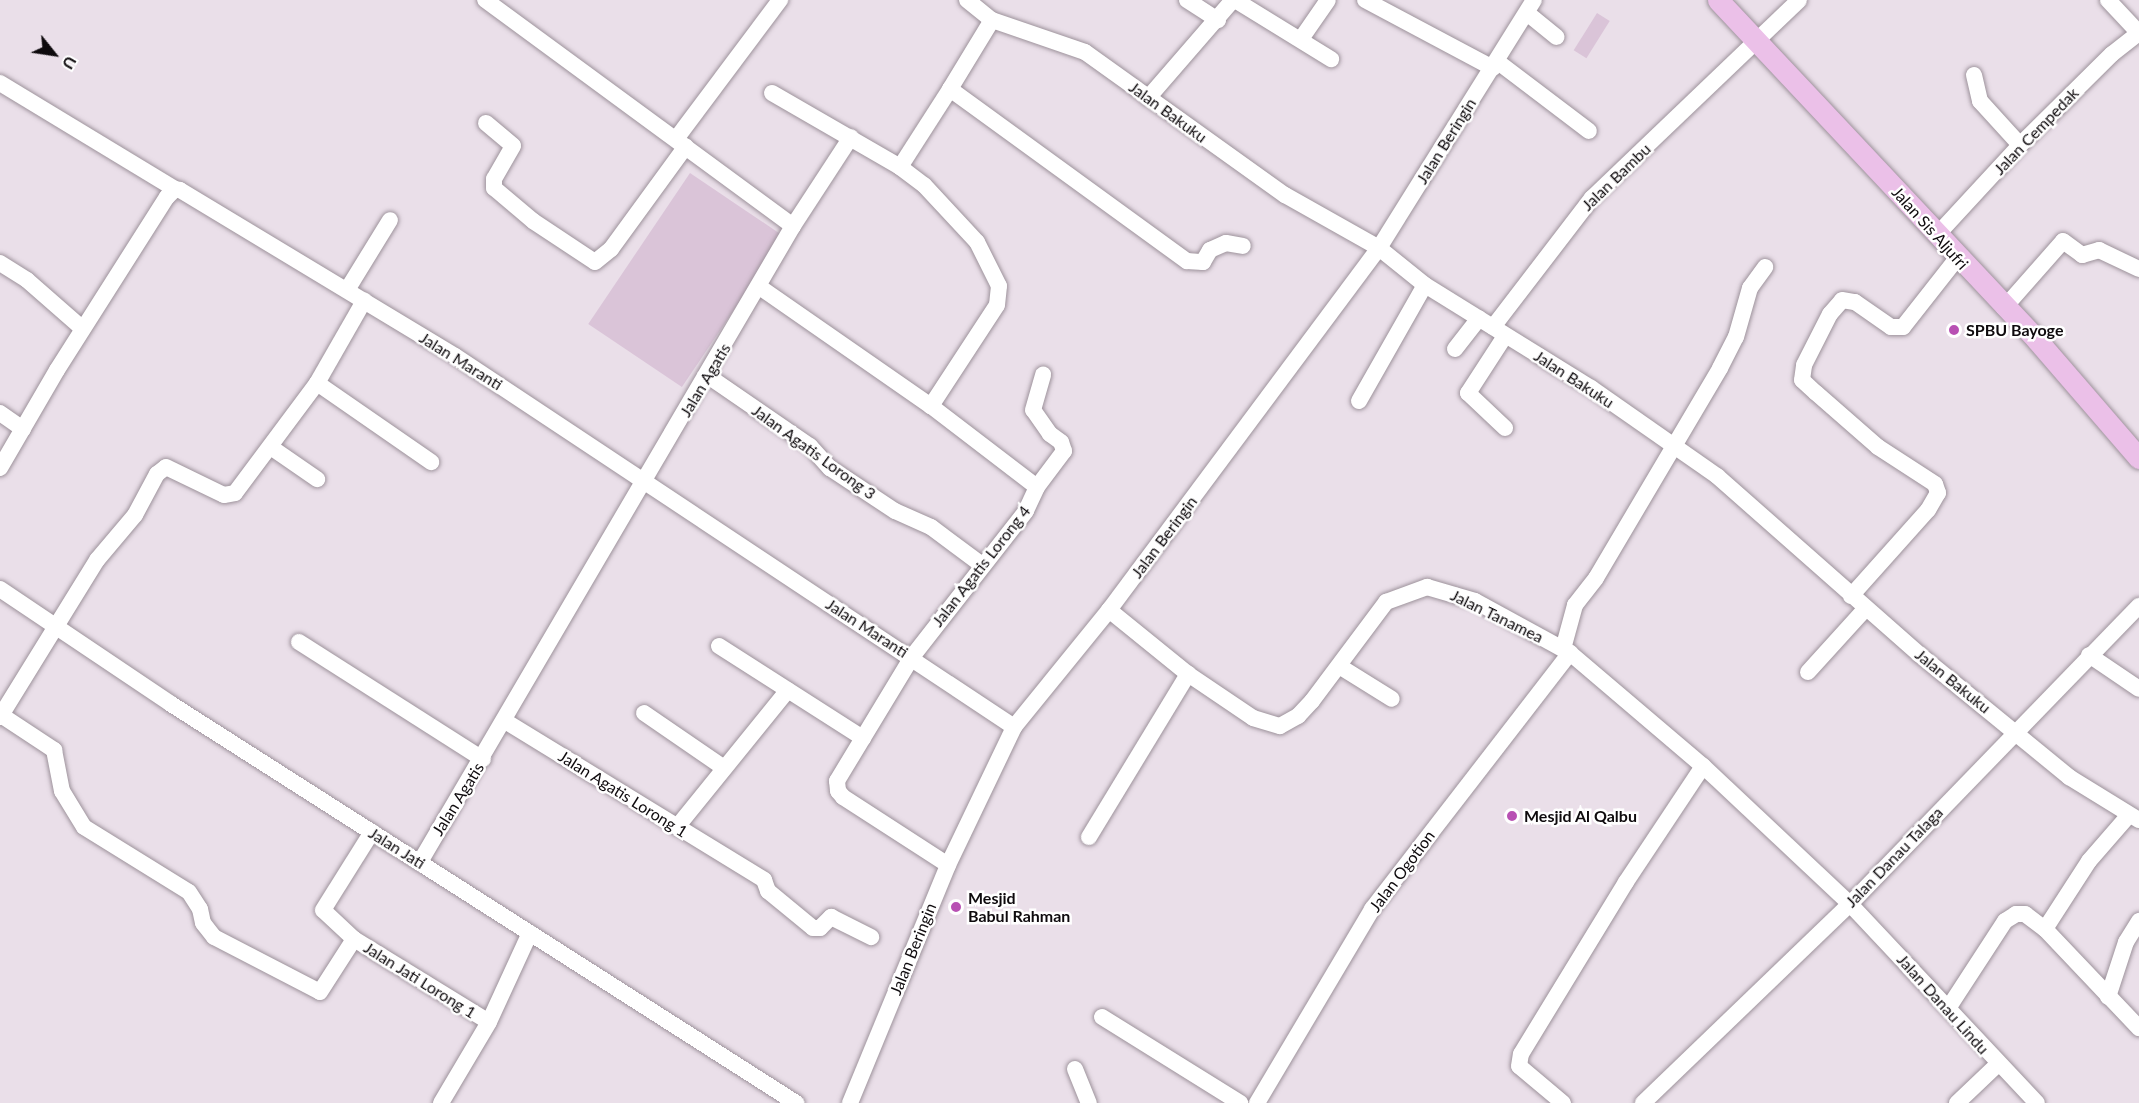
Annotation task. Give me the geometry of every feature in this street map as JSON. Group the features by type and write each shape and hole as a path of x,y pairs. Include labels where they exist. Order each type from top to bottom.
{"main road":[{"name":"Jalan Sis Aljufri","path":"1718,0 1958,257 2139,458"}],"street":[{"path":"485,0 794,226"},
{"path":"486,123 512,144 510,155 494,179 494,188 533,221 595,262 612,249 681,142 780,0"},
{"name":"Jalan Bakuku","path":"968,0 992,20 1085,52 1286,195 1379,248 1425,285 1591,388 1751,502 1851,596 2069,777 2134,817"},
{"path":"1187,0 1218,20"},
{"path":"1148,98 1234,0 1331,59"},
{"path":"1301,39 1328,0"},
{"path":"1365,0 1495,65 1589,131"},
{"name":"Jalan Bambu","path":"1492,327 1592,198 1799,0"},
{"path":"2108,0 2139,32"},
{"path":"1531,6 1557,37"},
{"name":"Jalan Beringin","path":"850,1103 948,865 1014,727 1109,610 1379,248 1531,6"},
{"path":"900,166 992,20"},
{"name":"Jalan Cempedak","path":"1937,235 2020,145 2139,32"},
{"path":"1974,75 1980,102 2020,145"},
{"name":"Jalan Maranti","path":"0,83 347,290 646,480 1014,727"},
{"path":"950,89 1187,261 1203,262 1210,250 1226,243 1243,246"},
{"path":"772,93 900,166 924,184 977,242 999,286 997,305 931,406"},
{"name":"Jalan Agatis","path":"420,861 505,722 760,288 794,226 851,137"},
{"path":"0,468 83,329 175,189"},
{"path":"347,290 390,220"},
{"path":"2004,308 2063,241 2082,255 2099,250 2139,269"},
{"path":"1851,596 1928,510 1938,493 1935,484 1878,447 1802,380 1804,365 1830,314 1842,300 1855,302 1891,327 1903,327 1958,257"},
{"path":"0,263 27,280 83,329"},
{"path":"1566,651 1575,605 1596,578 1729,352 1750,288 1765,267"},
{"path":"1359,401 1425,285"},
{"name":"Jalan Agatis Lorong 4","path":"760,288 931,406 1037,488 1026,511 912,657 837,781 838,791 948,865"},
{"path":"317,479 272,448 317,383 364,301"},
{"path":"1455,350 1492,327"},
{"path":"1492,327 1468,393 1505,428"},
{"path":"1037,488 1064,451 1061,442 1050,434 1034,410 1043,374"},
{"name":"Jalan Agatis Lorong 3","path":"708,376 810,446 830,468 895,511 931,527 982,565"},
{"path":"317,383 431,462"},
{"path":"0,413 23,429"},
{"name":"Jalan Jati Lorong 1","path":"272,448 231,496 172,468 162,468 135,515 97,560 1,716 54,750 62,791 84,827 189,892 196,899 203,923 214,937 320,992 354,939 489,1022"},
{"name":"Jalan Tanamea","path":"1109,610 1188,674 1262,723 1280,726 1298,716 1339,666 1386,602 1427,587 1475,602 1566,651 1703,766 1850,904"},
{"name":"Jalan Jati","path":"0,589 372,832 796,1103"},
{"name":"Jalan Danau Talaga","path":"1643,1103 1850,904 2014,731 2139,606"},
{"path":"1808,672 1866,608"},
{"path":"299,642 483,759"},
{"path":"719,646 863,738"},
{"name":"Jalan Ogotion","path":"1257,1103 1372,909 1566,651"},
{"path":"2089,654 2139,689"},
{"path":"1339,666 1392,699"},
{"path":"1089,837 1188,674"},
{"path":"677,827 788,690"},
{"path":"644,713 724,768"},
{"name":"Jalan Agatis Lorong 1","path":"505,722 766,881 768,891 813,928 820,928 831,917 871,937"},
{"path":"1563,1103 1519,1066 1521,1054 1626,882 1703,766"},
{"path":"2045,929 2089,861 2134,817"},
{"path":"354,939 323,910 372,832"},
{"name":"Jalan Danau Lindu","path":"1850,904 2037,1103"},
{"path":"1949,1007 2005,921 2016,914 2025,914 2045,929 2139,1028"},
{"path":"2108,997 2126,942 2139,921"},
{"name":"Jalan Jati Lorong 1","path":"441,1103 489,1022 530,933"},
{"path":"1102,1017 1240,1103"},
{"path":"1958,1103 1998,1064"},
{"path":"1075,1069 1089,1103"}],"shaded area":[{"path":"1597,13 1610,21 1586,58 1574,50"},
{"path":"690,173 784,236 682,387 588,324"}],"place":[{"name":"SPBU Bayoge","path":"1954,330"},
{"name":"Mesjid Al Qalbu","path":"1512,816"},
{"name":"Mesjid Babul Rahman","path":"956,907"}]}
